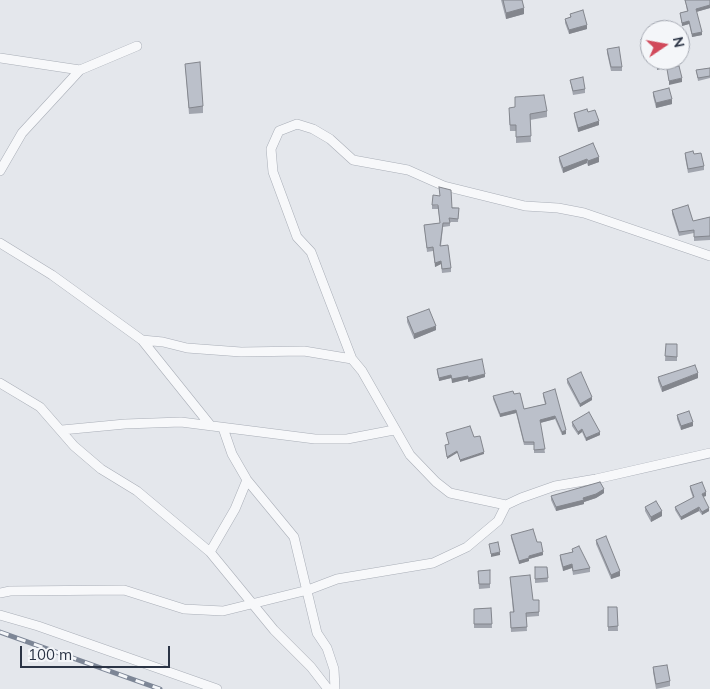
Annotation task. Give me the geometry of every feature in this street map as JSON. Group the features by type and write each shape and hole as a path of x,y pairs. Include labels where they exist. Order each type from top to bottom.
{"street":[{"path":"0,171 22,133 80,70 137,46"},
{"path":"0,58 80,70"},
{"path":"710,256 584,213 558,208 525,206 444,186 408,170 353,160 330,139 313,128 297,124 279,130 271,149 273,172 297,237 311,252 352,359 362,371 410,455 436,482 450,493 506,505 555,486 596,479 710,453"},
{"path":"0,243 52,275 142,340 212,426"},
{"path":"142,340 163,342 187,348 241,352 304,351 352,359"},
{"path":"0,383 40,407 74,446 102,469 143,496 210,552 274,630 311,667 328,689"},
{"path":"62,430 158,422 212,426 315,440 347,439 394,430"},
{"path":"223,428 232,454 247,480 294,537 318,633 327,648 334,669 335,689"},
{"path":"210,552 234,509 247,480"},
{"path":"0,593 10,591 124,590 184,609 212,612 308,590 337,579 433,563 467,547 498,521 506,505"},
{"path":"0,615 38,626 217,689"}],"building":[{"path":"503,0 522,0 524,8 506,13"},
{"path":"685,0 710,0 710,5 696,9 702,32 692,34 690,20 681,20 680,13 688,11"},
{"path":"583,10 587,25 569,30 565,19 571,17 570,14"},
{"path":"619,47 622,67 611,67 607,49"},
{"path":"200,62 203,106 189,108 185,64"},
{"path":"710,68 710,76 698,78 696,70"},
{"path":"667,70 680,70 682,78 669,81"},
{"path":"583,77 585,89 573,91 570,80"},
{"path":"669,88 672,99 656,103 653,92"},
{"path":"544,95 547,111 530,114 531,136 516,137 516,125 510,125 509,108 515,107 515,97"},
{"path":"587,109 588,112 595,110 599,121 578,128 574,113"},
{"path":"593,143 599,157 588,161 587,159 563,168 559,157"},
{"path":"693,151 694,154 701,153 704,166 688,169 685,153"},
{"path":"439,187 451,190 452,208 459,208 458,219 449,218 450,223 443,223 440,246 448,245 451,268 442,269 441,261 435,263 433,247 427,248 424,225 440,223 438,205 432,205 433,195 440,196"},
{"path":"688,205 693,221 710,217 710,236 694,237 694,230 679,232 672,210"},
{"path":"429,309 436,326 414,334 407,317"},
{"path":"666,344 677,344 677,357 665,356"},
{"path":"482,359 485,374 468,378 468,376 452,379 451,375 439,378 437,369"},
{"path":"695,365 698,373 662,387 658,377"},
{"path":"581,372 592,397 580,404 567,379"},
{"path":"555,389 566,430 562,432 555,416 540,420 545,449 534,450 534,442 524,442 516,410 500,414 493,396 513,391 514,394 520,393 524,409 546,404 543,393"},
{"path":"689,411 693,422 681,426 677,415"},
{"path":"589,412 600,432 586,438 582,429 578,432 572,422"},
{"path":"470,426 474,437 480,436 484,452 460,460 457,451 447,457 445,445 449,444 446,433"},
{"path":"600,482 604,489 583,498 584,500 556,507 551,496"},
{"path":"702,482 706,492 702,494 709,508 702,512 699,507 681,517 675,507 694,497 690,486"},
{"path":"656,501 662,511 651,517 645,507"},
{"path":"533,529 537,542 541,542 543,552 519,561 511,535"},
{"path":"606,536 620,571 611,575 596,540"},
{"path":"498,542 500,552 491,554 489,544"},
{"path":"579,546 590,568 573,571 572,564 563,567 560,555 573,552 572,549"},
{"path":"535,567 547,567 548,578 535,579"},
{"path":"490,570 490,584 479,584 478,571"},
{"path":"530,575 533,600 539,600 539,612 526,613 527,627 511,628 510,612 514,612 510,577"},
{"path":"608,607 617,607 618,626 608,627"},
{"path":"491,608 492,624 474,624 474,609"},
{"path":"667,665 670,681 656,684 653,667"}],"railway":[{"path":"0,632 160,689"}]}
